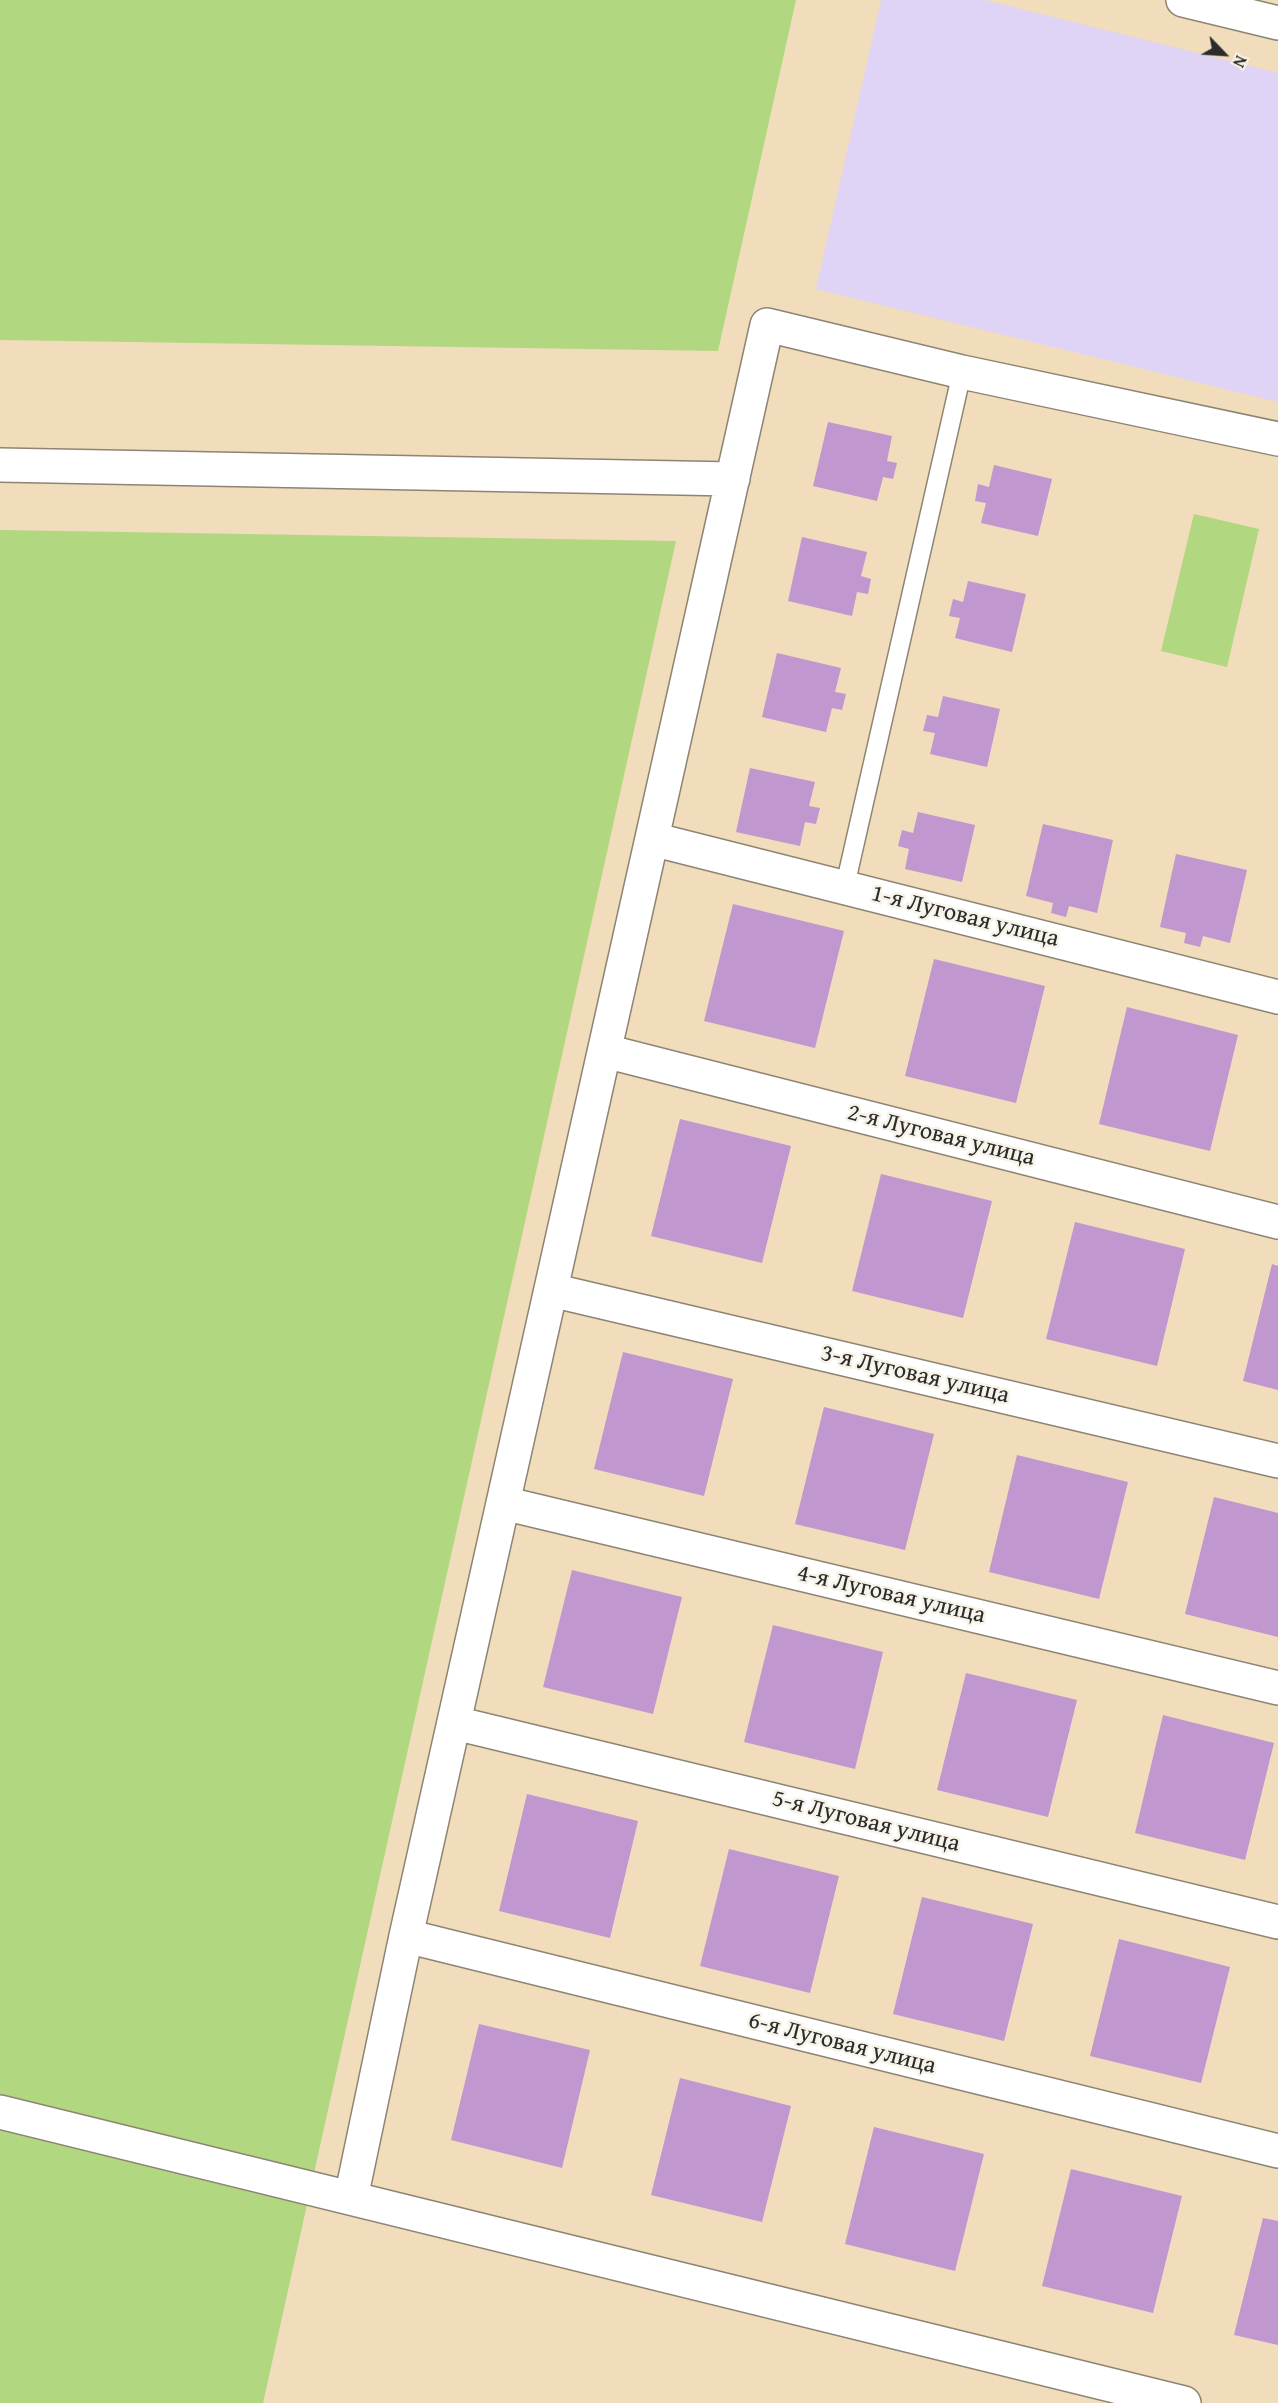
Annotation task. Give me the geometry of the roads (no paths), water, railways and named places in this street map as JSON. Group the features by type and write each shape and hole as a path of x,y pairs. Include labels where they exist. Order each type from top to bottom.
{"street":[{"path":"1183,0 1278,23"},
{"path":"351,2198 406,1936 767,325 962,372 1278,439"},
{"path":"0,465 733,479"},
{"name":"1-я Луговая улица","path":"652,839 1278,997"},
{"name":"2-я Луговая улица","path":"605,1051 1278,1222"},
{"name":"3-я Луговая улица","path":"551,1290 1278,1461"},
{"name":"4-я Луговая улица","path":"503,1503 1278,1688"},
{"name":"5-я Луговая улица","path":"454,1723 1278,1922"},
{"name":"6-я Луговая улица","path":"406,1936 1278,2151"},
{"path":"0,2112 1184,2403"}],"lane":[{"path":"845,886 962,372"}]}
